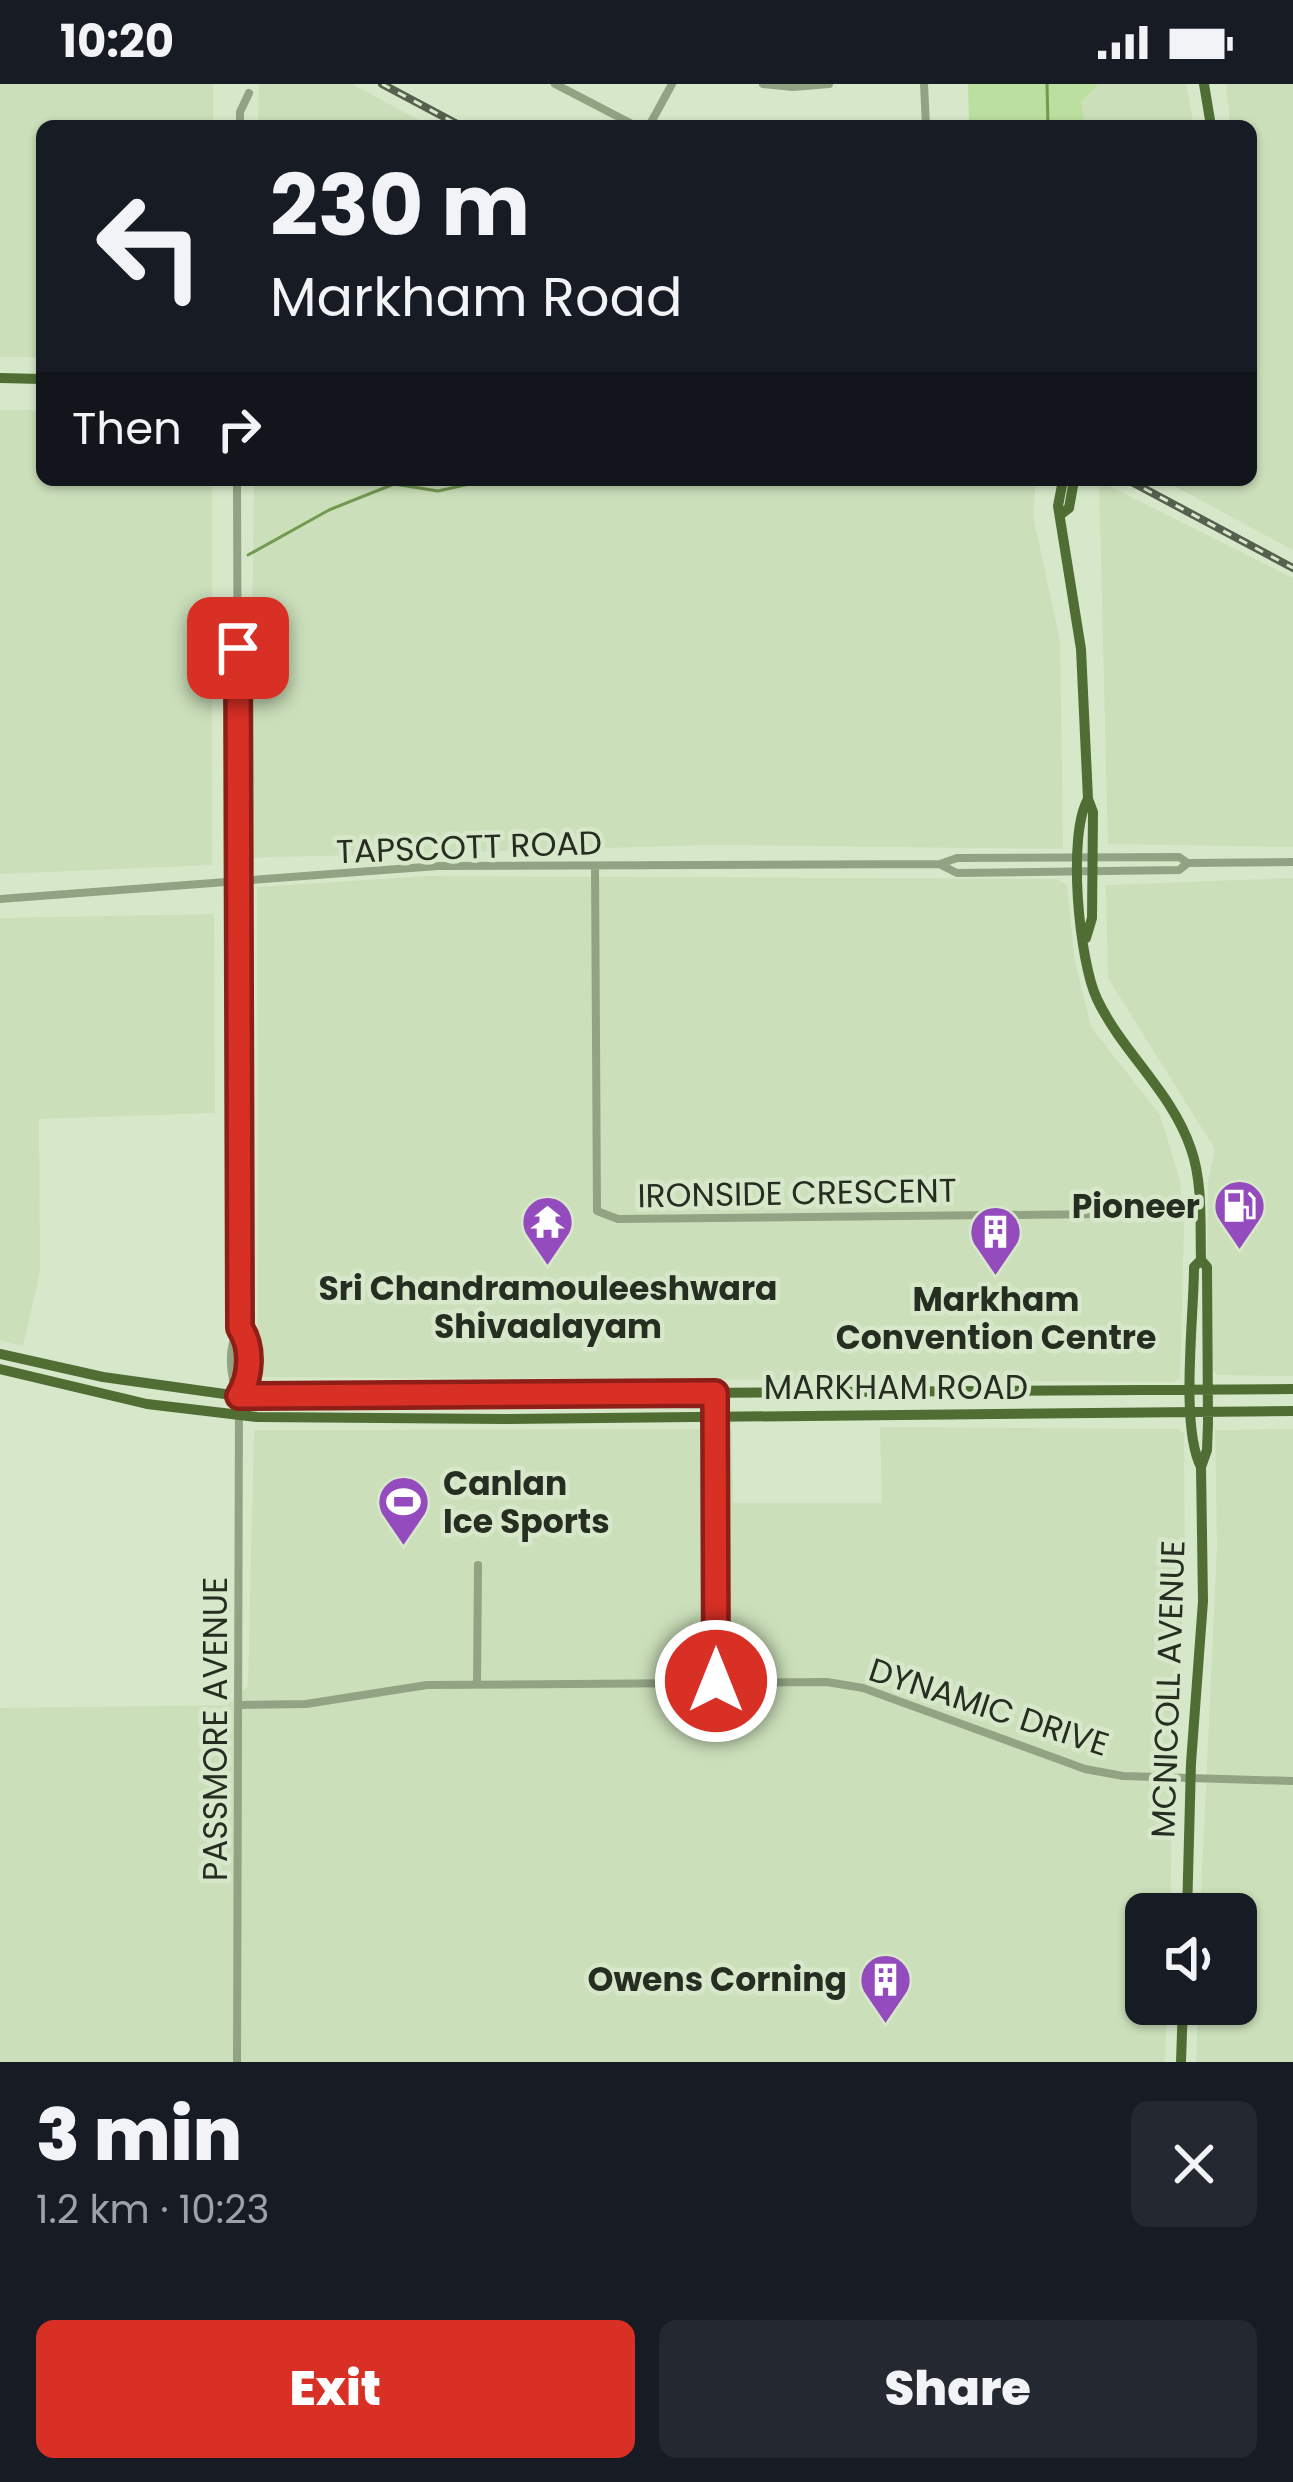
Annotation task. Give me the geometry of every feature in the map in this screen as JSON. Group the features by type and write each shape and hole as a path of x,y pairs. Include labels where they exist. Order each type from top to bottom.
{"main road":[{"path":"1204,84 1210,120"},
{"path":"0,378 36,380"},
{"name":"MCNICOLL AVENUE","path":"1062,486 1058,506 1081,649 1088,799 1093,812 1091,918 1085,941"},
{"path":"1060,515 1069,508 1073,486"},
{"name":"MCNICOLL AVENUE","path":"1088,799 1080,813 1077,858 1078,919 1088,970 1097,1000 1175,1112 1191,1148 1201,1260 1207,1267 1207,1450 1201,1467 1203,1601 1188,1893"},
{"name":"MCNICOLL AVENUE","path":"1201,1260 1194,1267 1191,1391 1192,1450 1201,1467"},
{"name":"MARKHAM ROAD","path":"0,1354 103,1377 239,1396 1293,1389"},
{"name":"MARKHAM ROAD","path":"0,1370 147,1404 238,1415 517,1419 1293,1411"},
{"path":"1181,2062 1182,2025"}],"street":[{"path":"652,120 673,84"},
{"path":"763,84 829,84"},
{"path":"924,84 926,120"},
{"path":"559,85 625,120"},
{"path":"240,120 249,93"},
{"name":"PASSMORE AVENUE","path":"237,486 240,1328 248,1340 247,1383 239,1396 238,1415 237,2062"},
{"name":"TAPSCOTT ROAD","path":"0,899 438,866 940,864 957,858 1091,857 1293,862"},
{"name":"TAPSCOTT ROAD","path":"940,864 957,873 1077,874 1179,870 1188,863"},
{"name":"IRONSIDE CRESCENT","path":"596,866 597,1211 618,1219 1199,1213"},
{"name":"PASSMORE AVENUE","path":"239,1396 232,1383 233,1337 240,1328"},
{"path":"715,1393 716,1681"},
{"path":"477,1683 478,1565"},
{"name":"DYNAMIC DRIVE","path":"239,1705 306,1704 427,1684 827,1682 863,1688 1084,1769 1123,1776 1293,1780"}],"shaded area":[{"path":"0,84 213,84 213,120 36,120 36,357 0,357"},
{"path":"259,84 352,84 419,120 258,120"},
{"path":"1099,84 1186,84 1193,120 1084,120 1081,102"},
{"path":"1226,84 1293,84 1293,550 1174,486 1257,486 1257,120 1229,120"},
{"path":"0,410 36,410 36,486 212,486 212,865 0,874"},
{"path":"254,486 1035,486 1033,515 1060,641 1063,849 711,845 249,858"},
{"path":"1099,486 1109,486 1293,578 1293,847 1108,844"},
{"path":"427,876 1057,879 1067,885 1075,962 1091,1027 1160,1115 1180,1180 1184,1229 1180,1378 1173,1382 258,1377 257,887"},
{"path":"1293,878 1293,1376 1217,1375 1212,1370 1207,1258 1208,1181 1215,1149 1108,978 1106,885"},
{"path":"214,914 215,1113 39,1119 40,1271 23,1346 0,1340 0,918"},
{"path":"880,1427 1178,1429 1184,1433 1185,1580 1171,1893 1125,1893 1125,2025 1166,2025 1165,2062 0,2062 0,1708 227,1705 248,1686 254,1430 732,1429 733,1503 882,1503"},
{"path":"1293,1429 1293,2062 1196,2062 1197,2025 1257,2025 1257,1893 1201,1893 1217,1547 1215,1430"}],"green space":[{"path":"968,84 1099,84 1081,102 1084,120 969,120"}],"waterway":[{"path":"1047,84 1048,120"},
{"path":"248,555 329,510 389,486"},
{"path":"407,486 438,491 460,486"}],"railway":[{"path":"382,84 450,120"},
{"path":"1139,486 1293,568"}],"place":[{"name":"Pioneer","path":"1239,1252"},
{"name":"Sri Chandramouleeshwara Shivaalayam","path":"548,1267"},
{"name":"Markham Convention Centre","path":"996,1278"},
{"name":"Canlan Ice Sports","path":"404,1548"},
{"name":"Owens Corning","path":"886,2025"}],"route":[{"path":"238,648 240,1328 248,1340 247,1383 239,1396 715,1393 716,1681"}]}
